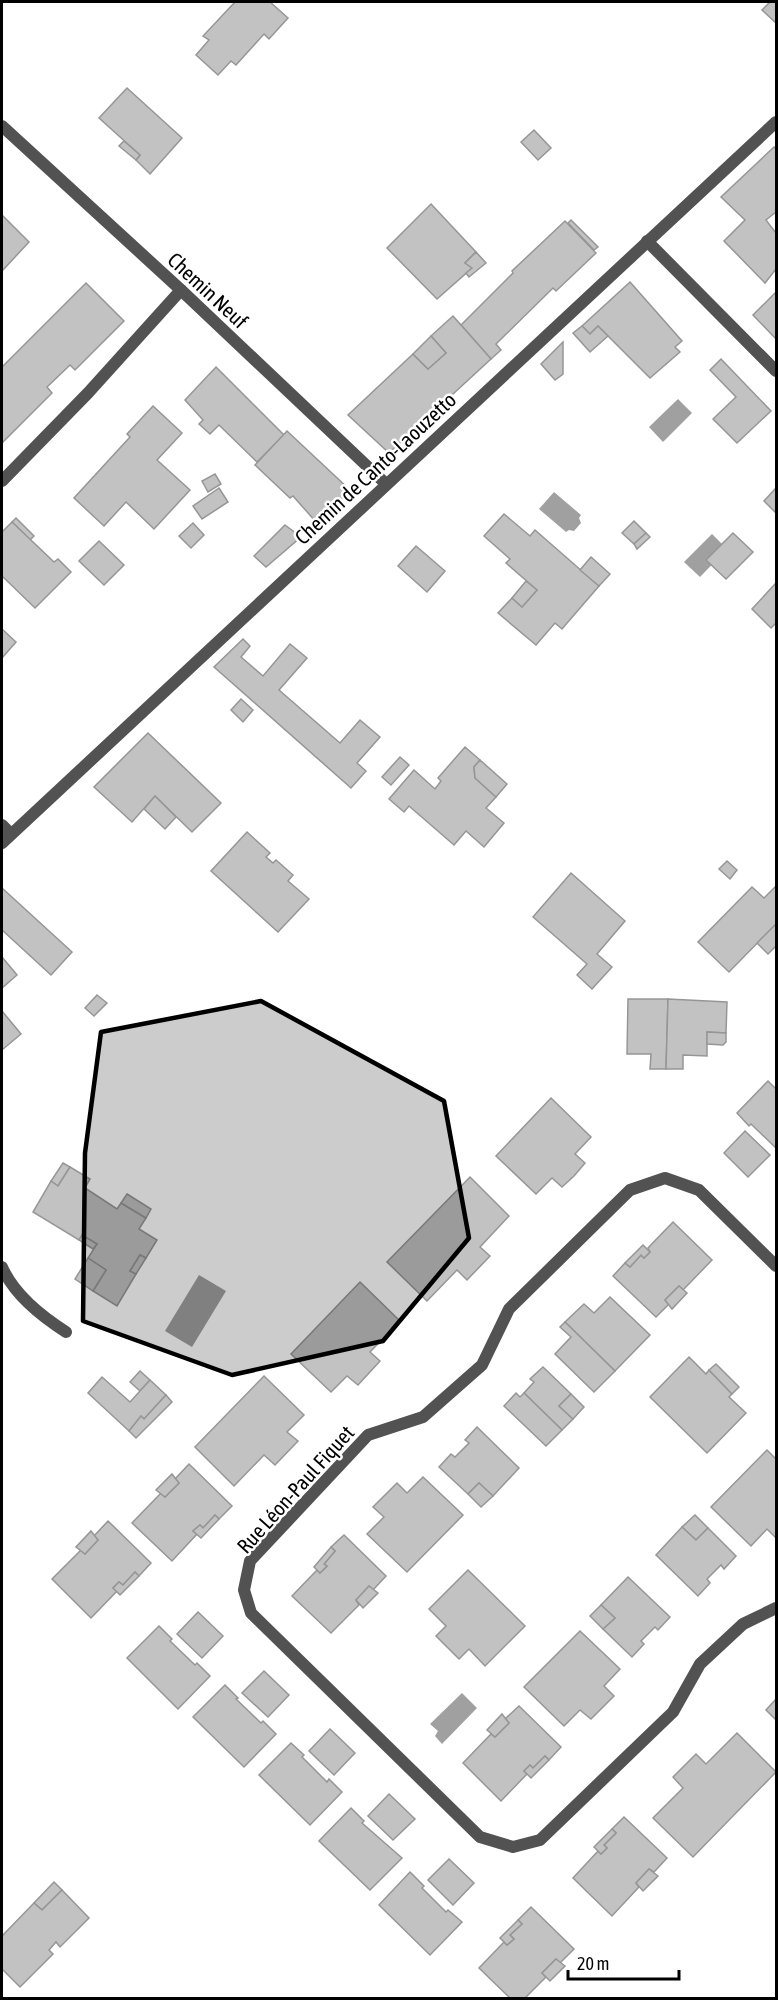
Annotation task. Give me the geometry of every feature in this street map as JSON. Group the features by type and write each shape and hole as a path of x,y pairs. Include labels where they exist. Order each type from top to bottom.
{"street":[{"name":"Chemin de Canto-Laouzetto","path":"2,843 6,829 386,484 777,123"},
{"name":"Chemin Neuf","path":"2,126 181,290 386,484"},
{"path":"647,241 777,371"},
{"path":"2,481 88,393 181,290"},
{"name":"Rue Léon-Paul Fiquet","path":"777,1266 699,1190 665,1178 630,1190 508,1309 482,1365 423,1417 368,1435 250,1561 244,1590 251,1613 480,1837 513,1847 540,1840 673,1712 700,1664 743,1624 777,1608"},
{"path":"2,1267 8,1281 45,1318 66,1332"}],"highlighted area":[{"path":"261,1001 444,1101 469,1238 383,1341 232,1375 83,1321 85,1153 101,1032"}],"shaded area":[{"path":"678,399 692,413 663,442 649,427"},
{"path":"554,492 581,515 579,518 581,523 574,531 566,532 539,509"},
{"path":"712,534 727,549 700,577 684,562"},
{"path":"199,1275 226,1291 192,1347 165,1331"},
{"path":"462,1693 477,1708 442,1744 435,1736 438,1731 430,1724"}],"building":[{"path":"235,2 270,2 288,18 269,39 264,34 236,65 231,61 218,75 196,55 209,40 203,36"},
{"path":"770,2 776,2 776,23 762,10"},
{"path":"127,88 182,138 150,174 136,160 140,155 99,118"},
{"path":"534,130 551,148 538,160 521,142"},
{"path":"124,141 140,155 136,160 119,146"},
{"path":"774,147 776,149 776,212 766,220 776,233 776,269 765,283 724,241 745,220 721,197"},
{"path":"431,204 476,252 465,263 472,268 437,299 387,248"},
{"path":"2,215 29,242 2,271"},
{"path":"571,220 598,247 594,250 568,223"},
{"path":"565,221 596,253 556,291 553,288 496,344 501,350 491,359 461,325 513,273 512,271"},
{"path":"476,252 486,263 469,277 466,273 472,268 465,263"},
{"path":"630,282 682,341 675,347 680,352 650,378 598,326 590,334 582,326"},
{"path":"86,283 124,321 75,370 70,365 47,387 52,393 3,442 2,367"},
{"path":"776,292 776,339 753,315"},
{"path":"453,316 491,359 389,453 348,415 413,354 428,369 446,353 431,336"},
{"path":"582,326 590,334 598,326 608,336 590,352 573,333"},
{"path":"431,336 446,353 428,369 413,354"},
{"path":"563,342 563,374 555,380 541,364"},
{"path":"721,359 771,411 737,443 713,419 736,397 710,370"},
{"path":"216,367 284,435 257,462 219,425 210,434 199,424 203,420 185,400"},
{"path":"153,406 182,433 157,460 190,490 154,529 126,502 104,526 74,498 130,437 127,434"},
{"path":"287,431 351,491 316,522 293,496 290,498 255,465"},
{"path":"215,474 221,484 208,492 202,481"},
{"path":"219,488 228,502 202,519 193,506"},
{"path":"776,488 776,513 764,501"},
{"path":"504,514 530,536 535,530 599,586 562,629 555,623 536,645 498,613 512,598 522,607 537,590 506,563 510,559 484,536"},
{"path":"16,518 34,536 30,540 12,522"},
{"path":"634,521 646,533 634,544 622,533"},
{"path":"12,522 54,562 58,559 71,572 35,608 2,576 2,532"},
{"path":"193,523 204,535 191,548 179,536"},
{"path":"285,525 301,537 266,567 254,556"},
{"path":"646,533 650,537 637,549 634,544"},
{"path":"733,533 753,552 726,579 706,560"},
{"path":"99,541 124,565 104,585 79,561"},
{"path":"416,546 445,571 427,592 398,566"},
{"path":"591,557 610,574 599,586 580,570"},
{"path":"526,581 537,590 522,607 512,598"},
{"path":"776,583 776,623 771,628 752,609"},
{"path":"2,629 16,642 2,658"},
{"path":"243,639 250,646 241,657 263,676 290,644 307,658 279,690 340,743 360,720 380,737 357,763 366,771 351,788 214,667"},
{"path":"241,699 253,710 243,722 231,710"},
{"path":"148,733 221,803 192,832 155,796 132,822 94,787"},
{"path":"465,747 480,760 474,767 475,778 496,797 486,808 504,823 484,847 466,831 454,845 409,806 404,812 389,799 414,770 435,789 441,781 438,778"},
{"path":"400,757 409,765 391,785 382,777"},
{"path":"480,760 507,784 496,797 475,778 474,767"},
{"path":"155,796 176,817 165,829 144,809"},
{"path":"247,832 270,853 266,857 273,863 276,860 293,875 288,881 309,899 278,932 211,871"},
{"path":"727,861 737,870 730,879 719,869"},
{"path":"571,873 625,921 597,954 612,967 592,989 577,975 587,964 533,917"},
{"path":"776,886 776,924 729,972 698,942 752,887 764,898"},
{"path":"2,888 72,952 51,975 2,930"},
{"path":"776,924 776,946 768,954 757,943"},
{"path":"2,957 17,975 2,988"},
{"path":"97,995 107,1003 94,1016 85,1008"},
{"path":"628,999 668,999 666,1069 650,1069 651,1054 627,1054"},
{"path":"668,999 727,1002 726,1033 707,1032 707,1056 683,1055 683,1069 666,1069"},
{"path":"2,1011 21,1034 2,1050"},
{"path":"707,1032 726,1033 726,1042 723,1045 707,1044"},
{"path":"768,1081 776,1089 776,1148 737,1113"},
{"path":"551,1098 591,1137 575,1154 585,1163 574,1176 562,1187 552,1178 536,1194 496,1156"},
{"path":"745,1131 770,1155 748,1177 724,1153"},
{"path":"63,1163 70,1167 58,1186 51,1181"},
{"path":"70,1167 90,1179 85,1188 117,1209 121,1203 146,1218 139,1229 157,1240 146,1258 140,1255 130,1271 136,1274 117,1306 93,1291 106,1270 88,1258 97,1244 82,1235 79,1240 33,1212 51,1181 58,1186"},
{"path":"470,1177 509,1216 480,1247 490,1256 467,1280 457,1270 427,1301 387,1262"},
{"path":"127,1194 151,1209 146,1218 121,1203"},
{"path":"673,1222 712,1260 683,1290 679,1286 665,1300 669,1304 656,1317 613,1276 625,1263 630,1267 641,1255 644,1258 650,1252 648,1248"},
{"path":"82,1235 97,1244 93,1249 79,1240"},
{"path":"643,1245 650,1252 644,1258 641,1255 630,1267 625,1263"},
{"path":"140,1255 146,1258 136,1274 130,1271"},
{"path":"88,1258 106,1270 93,1291 75,1279"},
{"path":"360,1282 400,1321 370,1352 380,1361 358,1385 347,1376 331,1392 291,1354"},
{"path":"679,1286 687,1293 672,1309 665,1300"},
{"path":"610,1297 650,1335 615,1371 565,1322 584,1304 594,1313"},
{"path":"565,1322 615,1371 594,1392 555,1354 571,1337 560,1327"},
{"path":"689,1357 706,1374 709,1370 732,1394 729,1397 746,1413 707,1453 650,1397"},
{"path":"716,1364 739,1387 732,1394 709,1370"},
{"path":"543,1367 571,1394 559,1406 573,1419 562,1430 524,1393 534,1382 530,1379"},
{"path":"140,1371 150,1380 140,1391 130,1382"},
{"path":"264,1376 304,1415 287,1432 298,1441 275,1465 264,1455 234,1486 195,1447"},
{"path":"102,1377 130,1402 150,1380 166,1395 144,1419 141,1416 129,1431 88,1393"},
{"path":"516,1393 520,1397 524,1393 562,1430 546,1446 504,1406"},
{"path":"571,1394 584,1407 573,1419 559,1406"},
{"path":"166,1395 172,1402 136,1438 129,1431 141,1416 144,1419"},
{"path":"477,1427 519,1468 493,1496 479,1483 468,1494 439,1467 451,1454 455,1457 469,1443 465,1440"},
{"path":"767,1450 776,1459 776,1538 767,1529 751,1546 711,1507"},
{"path":"189,1464 232,1506 219,1519 215,1515 203,1528 200,1525 193,1531 197,1534 172,1561 132,1523 161,1493 165,1497 179,1483 175,1479"},
{"path":"172,1474 179,1483 165,1497 156,1490"},
{"path":"423,1477 463,1515 407,1572 367,1534 384,1517 373,1507 397,1483 407,1493"},
{"path":"479,1483 493,1496 481,1507 468,1494"},
{"path":"215,1515 219,1519 201,1538 193,1531 200,1525 203,1528"},
{"path":"695,1515 708,1528 696,1540 682,1527"},
{"path":"108,1521 151,1563 139,1576 135,1572 123,1585 119,1582 113,1588 117,1591 91,1618 52,1579 81,1550 85,1554 98,1540 94,1536"},
{"path":"682,1527 696,1540 708,1528 736,1556 724,1569 721,1565 707,1579 710,1583 698,1596 656,1555"},
{"path":"91,1531 98,1540 85,1554 76,1547"},
{"path":"344,1535 386,1576 373,1590 369,1586 356,1600 359,1605 331,1633 292,1596 317,1570 320,1573 327,1566 324,1564 335,1551 331,1547"},
{"path":"331,1547 335,1551 324,1564 327,1566 320,1573 314,1567"},
{"path":"468,1570 525,1626 485,1666 469,1649 459,1659 436,1636 446,1626 429,1609"},
{"path":"135,1572 139,1576 120,1595 113,1588 119,1582 123,1585"},
{"path":"628,1577 670,1617 658,1630 655,1627 641,1641 644,1644 632,1657 603,1629 615,1618 601,1605"},
{"path":"369,1586 378,1593 363,1608 356,1600"},
{"path":"601,1605 615,1618 603,1629 590,1616"},
{"path":"198,1612 223,1636 202,1658 177,1634"},
{"path":"159,1626 172,1639 170,1641 210,1676 178,1709 127,1658"},
{"path":"580,1631 620,1669 604,1686 614,1696 591,1719 580,1710 564,1726 524,1687"},
{"path":"264,1671 289,1695 268,1717 242,1693"},
{"path":"225,1685 238,1698 236,1699 276,1734 244,1767 193,1717"},
{"path":"776,1699 776,1720 766,1710"},
{"path":"519,1706 561,1747 549,1760 545,1756 533,1768 530,1765 524,1771 527,1774 501,1801 463,1763 491,1734 495,1737 509,1723 505,1719"},
{"path":"502,1714 509,1723 495,1737 487,1730"},
{"path":"330,1729 355,1753 334,1775 309,1751"},
{"path":"737,1733 776,1772 693,1857 653,1818 683,1788 673,1777 696,1754 706,1764"},
{"path":"291,1743 327,1782 329,1779 342,1792 310,1825 259,1775"},
{"path":"545,1756 549,1760 531,1778 524,1771 530,1765 533,1768"},
{"path":"389,1794 415,1819 393,1840 368,1816"},
{"path":"351,1808 364,1821 362,1823 402,1858 370,1890 319,1841"},
{"path":"624,1817 667,1858 654,1872 649,1869 636,1883 639,1887 612,1916 573,1878 598,1851 601,1854 607,1848 604,1845 616,1833 612,1829"},
{"path":"612,1829 616,1833 604,1845 607,1848 601,1854 594,1847"},
{"path":"449,1859 474,1883 453,1905 428,1880"},
{"path":"649,1869 658,1876 643,1891 636,1883"},
{"path":"410,1872 446,1912 448,1910 462,1922 430,1955 379,1905"},
{"path":"54,1882 62,1890 42,1910 34,1903"},
{"path":"62,1890 89,1918 60,1947 56,1942 49,1950 53,1954 20,1987 2,1969 2,1936 34,1903 42,1910"},
{"path":"531,1907 574,1949 560,1963 556,1959 542,1973 546,1977 525,1998 510,1998 479,1968 504,1942 507,1945 514,1939 510,1935 522,1924 518,1920"},
{"path":"518,1920 522,1924 510,1935 514,1939 507,1945 500,1938"},
{"path":"556,1959 565,1966 550,1981 542,1973"}]}
